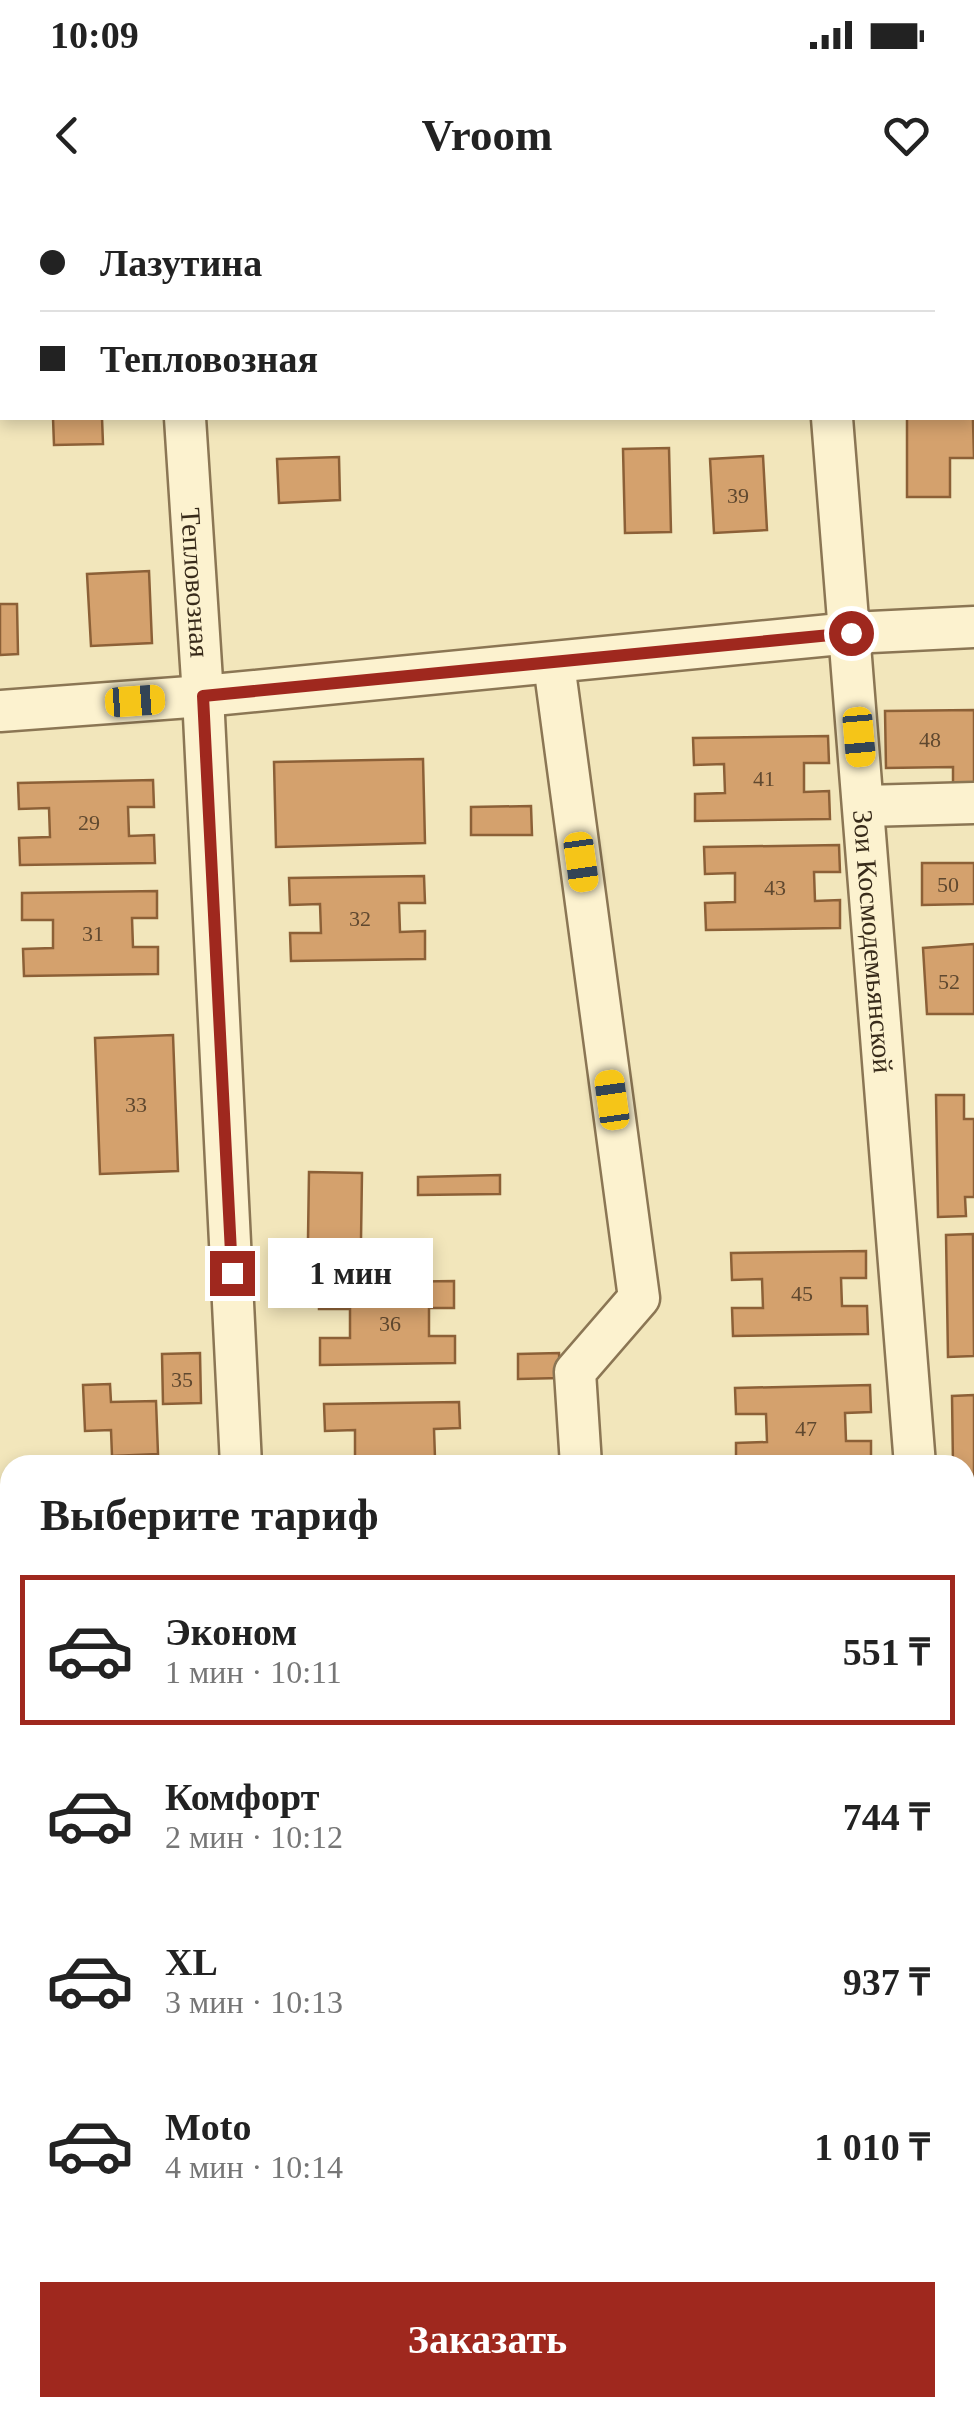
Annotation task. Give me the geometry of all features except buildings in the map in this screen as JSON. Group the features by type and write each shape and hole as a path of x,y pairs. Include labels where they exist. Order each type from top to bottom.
{"street":[{"name":"Тепловозная","path":"185,420 241,1455"},
{"name":"Зои Космодемьянской","path":"832,420 914,1455"},
{"path":"0,711 554,664 851,633 974,627"},
{"path":"554,664 639,1298 575,1372 580,1455"},
{"path":"865,806 974,802"}],"route":[{"path":"232,1273 203,696 851,633"}]}
